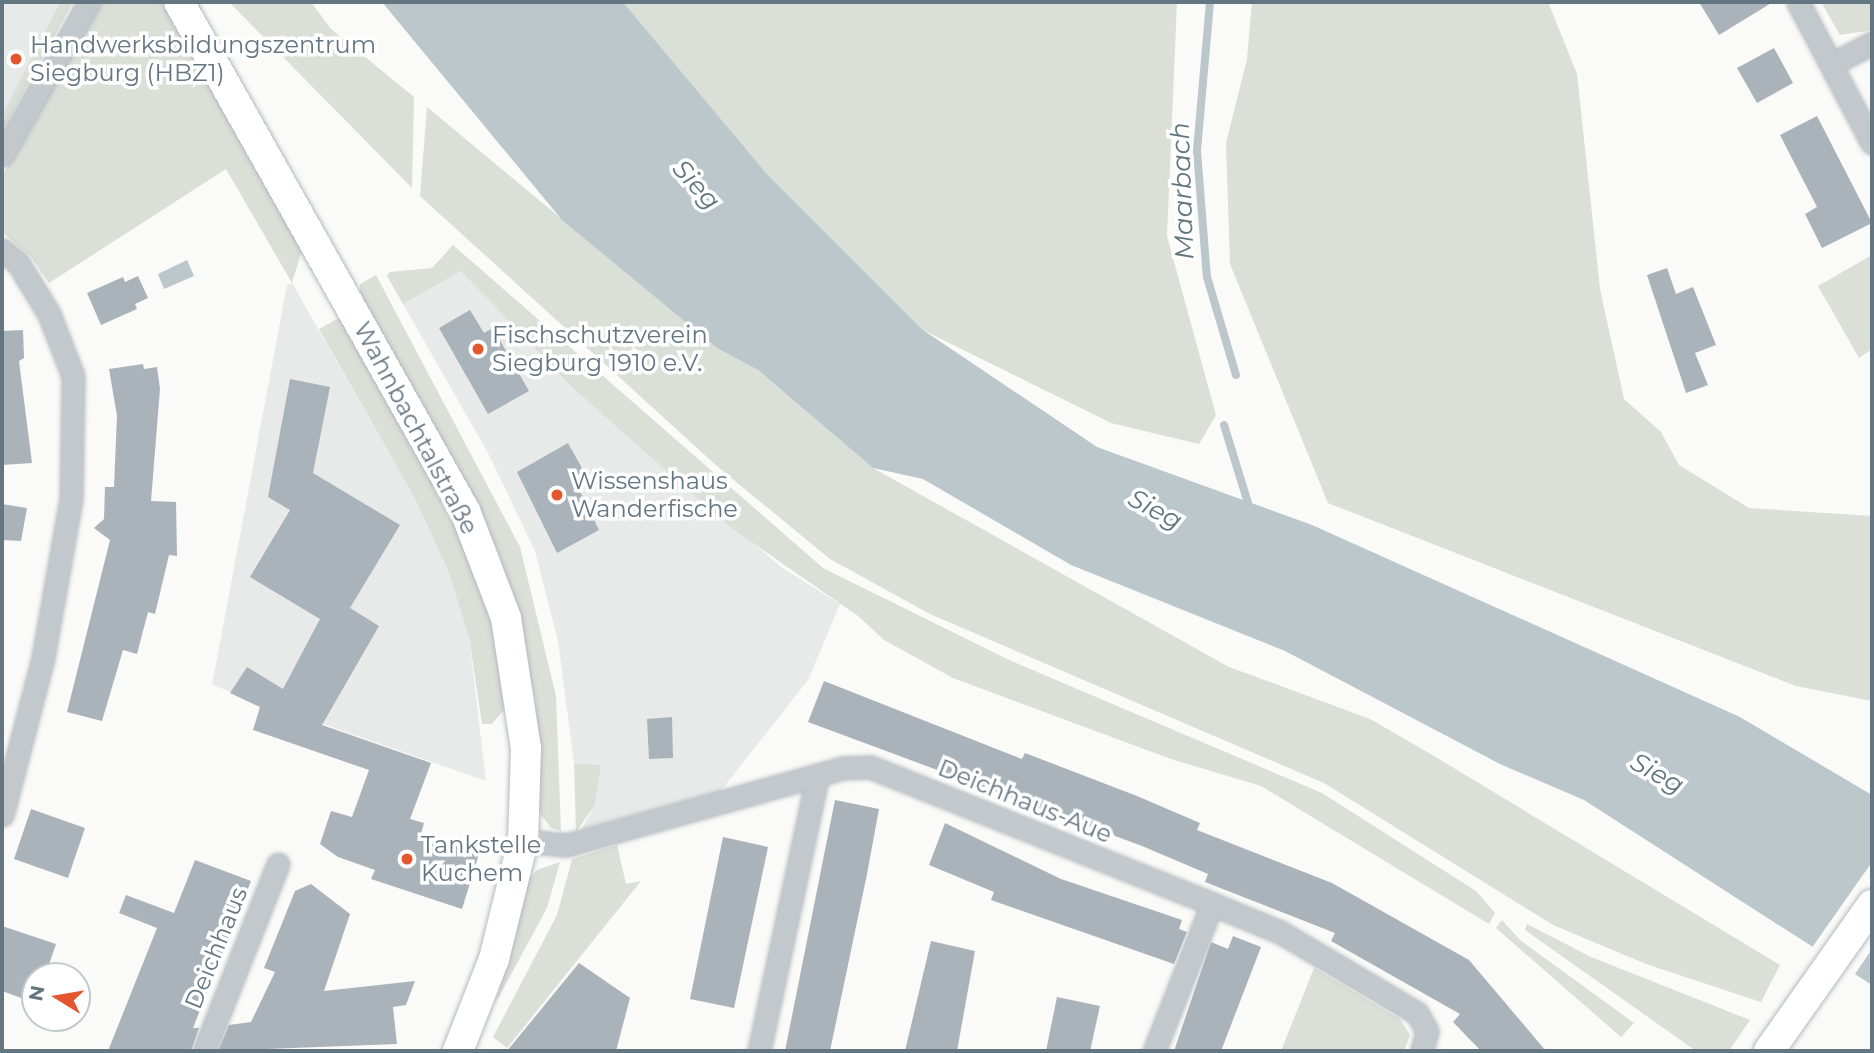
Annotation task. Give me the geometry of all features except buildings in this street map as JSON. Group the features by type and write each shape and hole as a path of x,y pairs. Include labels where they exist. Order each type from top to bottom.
{"main road":[{"name":"Wahnbachtalstraße","path":"179,2 465,511 506,618 526,748 523,841 494,959 458,1051"},
{"path":"1769,1051 1872,905"}],"street":[{"path":"2,155 89,2"},
{"path":"1798,2 1872,143"},
{"path":"1832,64 1872,43"},
{"path":"2,250 18,263 49,314 73,376 71,499 43,658 2,816"},
{"name":"Deichhaus-Aue","path":"523,841 567,845 817,779 842,768 870,767 1280,932 1417,1013 1427,1031 1422,1051"},
{"path":"759,1051 817,779"},
{"name":"Deichhaus","path":"204,1051 278,864"},
{"path":"1154,1051 1212,904"}],"shaded area":[{"name":"Handwerksbildungszentrum Siegburg (HBZ1)","path":"2,2 60,2 2,115"},
{"path":"60,2 73,2 2,131 2,115"},
{"path":"97,2 166,2 303,247 292,283 226,169 49,283 31,257 2,232 2,176"},
{"path":"229,2 311,2 331,29 414,97 412,188"},
{"path":"623,2 1177,2 1167,236 1216,415 1199,444 1111,423 923,330 766,173"},
{"path":"1252,2 1548,2 1577,74 1600,289 1624,399 1661,432 1679,465 1749,508 1872,516 1872,701 1796,686 1328,503 1230,264 1226,143 1247,59"},
{"path":"1821,2 1872,2 1872,30 1840,35"},
{"path":"427,107 717,348 758,370 873,468 1229,667 1370,719 1429,753 1780,965 1761,1002 1646,964 1553,925 1324,783 930,614 830,559 718,467 420,196"},
{"path":"453,245 823,568 1009,660 1322,793 1476,891 1495,913 1489,924 1261,786 1171,759 953,678 884,640 858,616 730,527 574,389 461,271 403,304 387,276 390,272 432,268"},
{"path":"1872,255 1872,349 1859,358 1818,286"},
{"path":"461,271 585,399 781,567 840,604 808,680 720,792 581,830 595,805 600,765 574,763 558,641 535,551 488,453 403,304"},
{"path":"376,275 520,547 556,696 561,831 551,828 539,812 535,700 501,560 478,504 360,293 360,284"},
{"path":"292,283 415,499 447,568 469,637 486,781 212,685 287,285"},
{"path":"337,319 349,325 466,546 492,625 508,705 492,724 482,724 469,637 447,568 415,499 319,329"},
{"path":"574,763 601,765 595,805 576,832"},
{"path":"617,845 626,884 641,881 507,1048 493,1037 557,915 572,859"},
{"path":"560,862 547,908 495,1004 529,879 537,870"},
{"path":"1502,920 1520,940 1634,1023 1621,1037 1496,928"},
{"path":"1527,924 1591,957 1750,1020 1729,1051 1696,1051 1525,930"},
{"path":"1314,968 1400,1019 1410,1035 1404,1051 1281,1051"}],"water":[{"name":"Sieg","path":"382,2 623,2 766,173 923,330 1097,447 1312,525 1740,717 1872,795 1872,985 1584,800 1500,764 1285,651 1071,565 923,479 873,468 758,370 717,348 562,220"},
{"path":"187,260 194,276 164,289 158,274"}],"pier":[{"path":"1872,862 1872,949 1853,977 1811,949"}],"waterway":[{"name":"Maarbach","path":"1210,2 1197,151 1207,277 1236,375"},
{"name":"Maarbach","path":"1224,425 1251,513"}],"place":[{"name":"Handwerksbildungszentrum Siegburg (HBZ1)","path":"16,59"},
{"name":"Fischschutzverein Siegburg 1910 e.V.","path":"478,349"},
{"name":"Wissenshaus Wanderfische","path":"557,495"},
{"name":"Tankstelle Kuchem","path":"407,859"}]}
